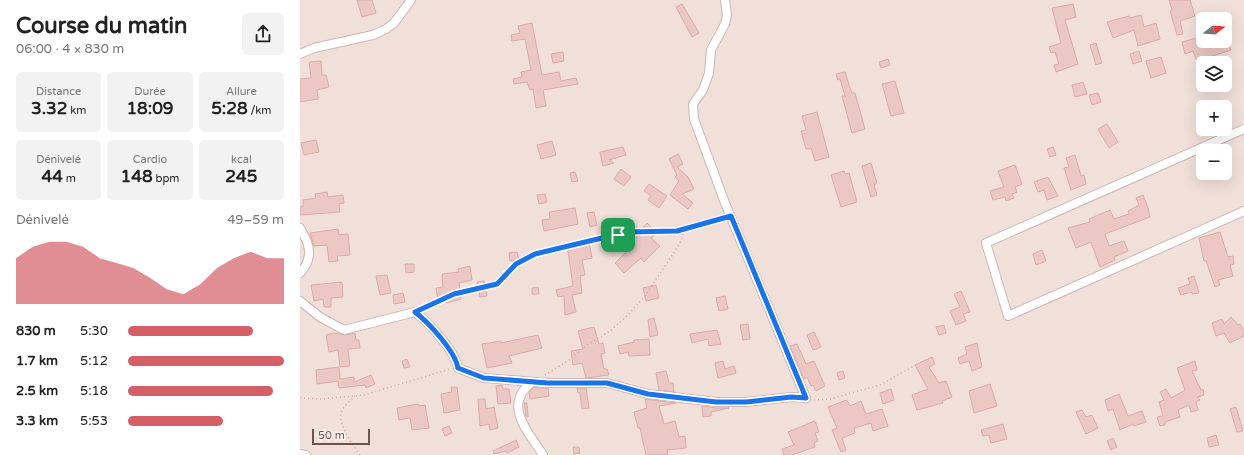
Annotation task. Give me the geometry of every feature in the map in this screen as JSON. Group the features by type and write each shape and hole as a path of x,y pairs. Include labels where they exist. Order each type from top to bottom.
{"street":[{"path":"300,54 322,45 386,30 394,23 411,0"},
{"path":"300,301 326,321 344,330 415,312 444,343 455,360 458,368 484,378 555,384 610,383 648,394 716,402 746,402 791,397 806,398 697,130 692,108 706,84 709,73 711,50 725,24 727,15 725,0"},
{"path":"1244,129 986,243 1008,316 1244,211"},
{"path":"300,228 308,242 310,254 306,267 300,273"},
{"path":"532,382 524,389 517,407 521,419 543,455"},
{"path":"300,454 306,455"}],"path":[{"path":"415,312 454,294 497,284 516,264 535,254 627,232 666,232 731,216"},
{"path":"532,382 570,360 587,345 610,331 628,315 645,296 679,245 686,228"},
{"path":"806,398 822,400 830,399 880,385 914,366"},
{"path":"300,398 321,399 371,393 458,368"},
{"path":"355,396 344,408 341,416 349,439 360,455"}],"shaded area":[{"path":"300,0 1244,0 1244,455 300,455"}],"building":[{"path":"357,0 372,0 376,13 362,17"},
{"path":"1169,0 1190,0 1195,16 1180,21 1183,34 1177,35 1170,11 1172,10"},
{"path":"682,4 699,33 692,37 676,7"},
{"path":"1073,4 1076,17 1065,20 1078,64 1056,72 1054,65 1059,64 1055,52 1051,53 1049,47 1061,43 1052,8"},
{"path":"1141,15 1144,27 1156,23 1160,39 1138,46 1134,30 1113,38 1107,22 1129,16 1130,18"},
{"path":"532,23 542,75 559,72 561,81 576,78 578,84 543,90 546,106 536,108 533,89 530,90 527,82 514,84 513,79 522,77 521,72 531,70 525,39 512,41 511,35 520,33 518,26"},
{"path":"1196,38 1196,48 1230,48 1231,50 1212,56 1196,56 1196,58 1193,51 1185,54 1182,42"},
{"path":"1096,43 1102,63 1096,65 1090,45"},
{"path":"1139,51 1142,61 1133,64 1130,54"},
{"path":"563,52 564,61 553,63 551,54"},
{"path":"1161,57 1166,73 1151,78 1146,61"},
{"path":"888,59 890,65 881,68 879,62"},
{"path":"321,61 322,75 326,75 329,87 317,90 318,99 300,102 300,79 311,78 309,62"},
{"path":"845,72 852,93 855,93 865,129 852,133 842,96 845,96 840,79 838,80 836,74"},
{"path":"895,81 904,113 891,116 882,84"},
{"path":"1083,82 1087,94 1075,97 1072,85"},
{"path":"1098,93 1101,102 1092,105 1089,95"},
{"path":"817,112 829,157 815,161 811,148 806,149 801,131 806,130 802,116"},
{"path":"1107,124 1118,142 1109,148 1098,129"},
{"path":"316,140 319,152 304,155 301,143"},
{"path":"552,141 556,155 541,159 537,145"},
{"path":"623,147 626,155 609,160 614,163 603,166 600,152"},
{"path":"1053,147 1056,155 1050,157 1047,149"},
{"path":"678,154 683,164 677,167 688,177 694,189 682,194 693,203 688,209 670,195 679,181 675,177 677,175 669,159"},
{"path":"1075,155 1081,176 1084,175 1086,184 1071,190 1064,168 1069,167 1066,158"},
{"path":"871,163 877,183 874,185 877,195 871,197 862,166"},
{"path":"1015,165 1022,184 1015,187 1017,192 1012,194 1014,198 1006,201 1005,197 993,200 990,191 1004,187 998,171"},
{"path":"621,169 631,177 624,186 614,179"},
{"path":"844,171 845,174 849,173 857,202 841,207 831,175"},
{"path":"575,172 578,181 572,182 570,173"},
{"path":"1048,177 1058,196 1047,200 1044,190 1038,192 1034,182"},
{"path":"649,184 667,196 659,208 648,200 651,196 644,191"},
{"path":"327,192 328,197 343,195 344,203 339,204 340,212 300,215 300,207 303,206 303,200 316,198 315,194"},
{"path":"545,194 547,202 539,204 537,195"},
{"path":"1143,195 1150,217 1105,234 1109,246 1124,241 1128,251 1114,257 1115,260 1100,267 1091,242 1076,248 1068,228 1090,222 1089,219 1110,210 1114,219 1129,214 1128,211 1139,205 1136,198"},
{"path":"575,208 578,224 544,231 542,220 550,219 549,212"},
{"path":"594,212 597,225 590,227 587,213"},
{"path":"647,223 657,233 651,238 660,246 644,262 641,258 624,273 615,263 628,250 619,238 628,229 635,236"},
{"path":"338,229 339,235 348,234 350,255 337,256 338,261 329,262 327,245 314,246 310,233"},
{"path":"1220,232 1228,257 1233,256 1234,264 1230,265 1233,276 1218,280 1220,285 1215,287 1206,261 1204,261 1199,238"},
{"path":"576,243 576,246 589,243 592,258 582,260 585,275 580,276 582,293 572,295 576,312 565,315 564,296 558,297 556,290 573,286 567,244"},
{"path":"1042,250 1046,261 1036,265 1033,254"},
{"path":"517,252 519,260 510,261 509,253"},
{"path":"405,264 414,264 414,272 406,273"},
{"path":"470,266 472,280 459,283 461,299 446,303 445,298 438,300 436,288 443,287 442,274 459,272 458,269"},
{"path":"387,275 391,293 380,295 376,276"},
{"path":"1194,276 1199,293 1192,294 1192,292 1181,295 1178,288 1190,284 1188,278"},
{"path":"484,281 487,296 480,297 477,282"},
{"path":"342,282 343,297 331,298 331,307 324,307 323,299 314,301 311,285"},
{"path":"656,285 659,298 646,301 643,288"},
{"path":"538,287 539,294 532,294 532,288"},
{"path":"961,291 970,312 963,314 966,321 956,325 950,311 960,307 954,294"},
{"path":"403,293 405,302 394,304 393,295"},
{"path":"725,296 728,309 719,311 716,298"},
{"path":"1231,317 1238,325 1240,324 1244,331 1244,336 1230,343 1224,333 1216,336 1212,323 1222,319 1224,324"},
{"path":"654,318 658,335 650,337 648,320"},
{"path":"748,324 750,339 743,340 740,325"},
{"path":"944,325 946,333 939,335 936,327"},
{"path":"594,327 599,344 603,343 605,353 601,354 604,369 607,369 609,375 586,378 582,363 573,365 571,351 583,349 578,331"},
{"path":"717,330 721,344 709,346 708,339 692,343 690,334"},
{"path":"814,332 821,347 813,350 807,335"},
{"path":"334,333 345,335 355,333 356,340 359,340 360,348 348,349 350,366 340,367 338,350 329,352 326,335"},
{"path":"538,335 542,348 509,356 512,363 487,368 482,344 501,341 501,343"},
{"path":"649,339 650,355 629,356 628,352 620,354 618,346 634,342 634,340"},
{"path":"977,343 982,367 972,371 969,361 960,364 958,358 967,354 965,347"},
{"path":"797,344 806,364 814,361 825,386 816,391 813,385 811,386 807,377 804,379 790,346"},
{"path":"932,357 935,364 929,367 939,383 946,381 952,397 942,401 943,403 917,410 912,395 928,389 915,365"},
{"path":"407,359 410,367 404,368 402,361"},
{"path":"723,361 725,369 734,366 736,373 718,378 715,363"},
{"path":"1195,361 1197,370 1192,371 1201,390 1203,389 1204,395 1198,397 1200,400 1196,402 1198,410 1191,412 1189,405 1178,410 1180,417 1165,422 1165,425 1160,426 1157,417 1163,416 1159,402 1164,400 1160,392 1166,389 1171,398 1185,390 1177,368"},
{"path":"339,367 340,379 354,377 354,382 371,375 375,384 366,388 365,385 339,388 338,381 317,384 316,370"},
{"path":"666,371 669,383 673,383 674,392 659,390 656,373"},
{"path":"843,371 845,378 839,380 837,373"},
{"path":"990,384 997,406 974,413 969,391"},
{"path":"502,385 503,389 509,389 511,403 498,404 496,386"},
{"path":"451,387 457,387 460,410 444,413 441,394 452,392"},
{"path":"534,387 548,388 549,396 530,399 529,393"},
{"path":"577,388 586,388 589,408 582,409 580,393 578,393"},
{"path":"891,389 894,400 883,404 880,393"},
{"path":"1119,394 1128,416 1142,411 1146,422 1134,426 1133,424 1120,430 1113,409 1108,411 1105,400"},
{"path":"478,399 485,399 486,409 494,407 498,428 490,430 489,424 480,426"},
{"path":"645,399 676,403 659,406 664,424 675,421 679,437 685,436 686,448 667,450 668,455 646,455 640,428 638,428 634,412 647,408"},
{"path":"847,400 850,406 861,401 866,414 882,409 888,426 873,431 871,423 854,428 855,433 842,438 846,450 841,452 832,430 837,428 828,407"},
{"path":"524,403 527,403 528,417 526,416"},
{"path":"418,404 419,406 425,405 429,428 412,430 410,418 399,420 397,408"},
{"path":"702,406 729,408 711,412 711,416 703,417"},
{"path":"1236,407 1243,431 1237,432 1230,409"},
{"path":"1082,410 1086,417 1092,415 1098,428 1086,434 1076,412"},
{"path":"815,421 819,432 815,433 818,441 814,443 815,447 792,455 784,455 782,449 794,445 788,432"},
{"path":"1003,424 1007,439 991,443 989,435 983,436 981,430"},
{"path":"449,426 452,433 445,436 442,429"},
{"path":"1216,435 1219,445 1209,447 1207,438"},
{"path":"1113,438 1117,447 1111,450 1107,441"},
{"path":"516,440 519,447 507,453 506,451 494,454 493,451"},
{"path":"573,447 579,447 580,453 574,454"}],"route":[{"path":"731,216 806,398 791,397 746,402 716,402 648,394 628,390 610,383 548,383 484,378 458,368 455,360 444,343 415,312 454,294 497,284 516,264 535,254 618,235 636,231 677,231 731,216"}]}
